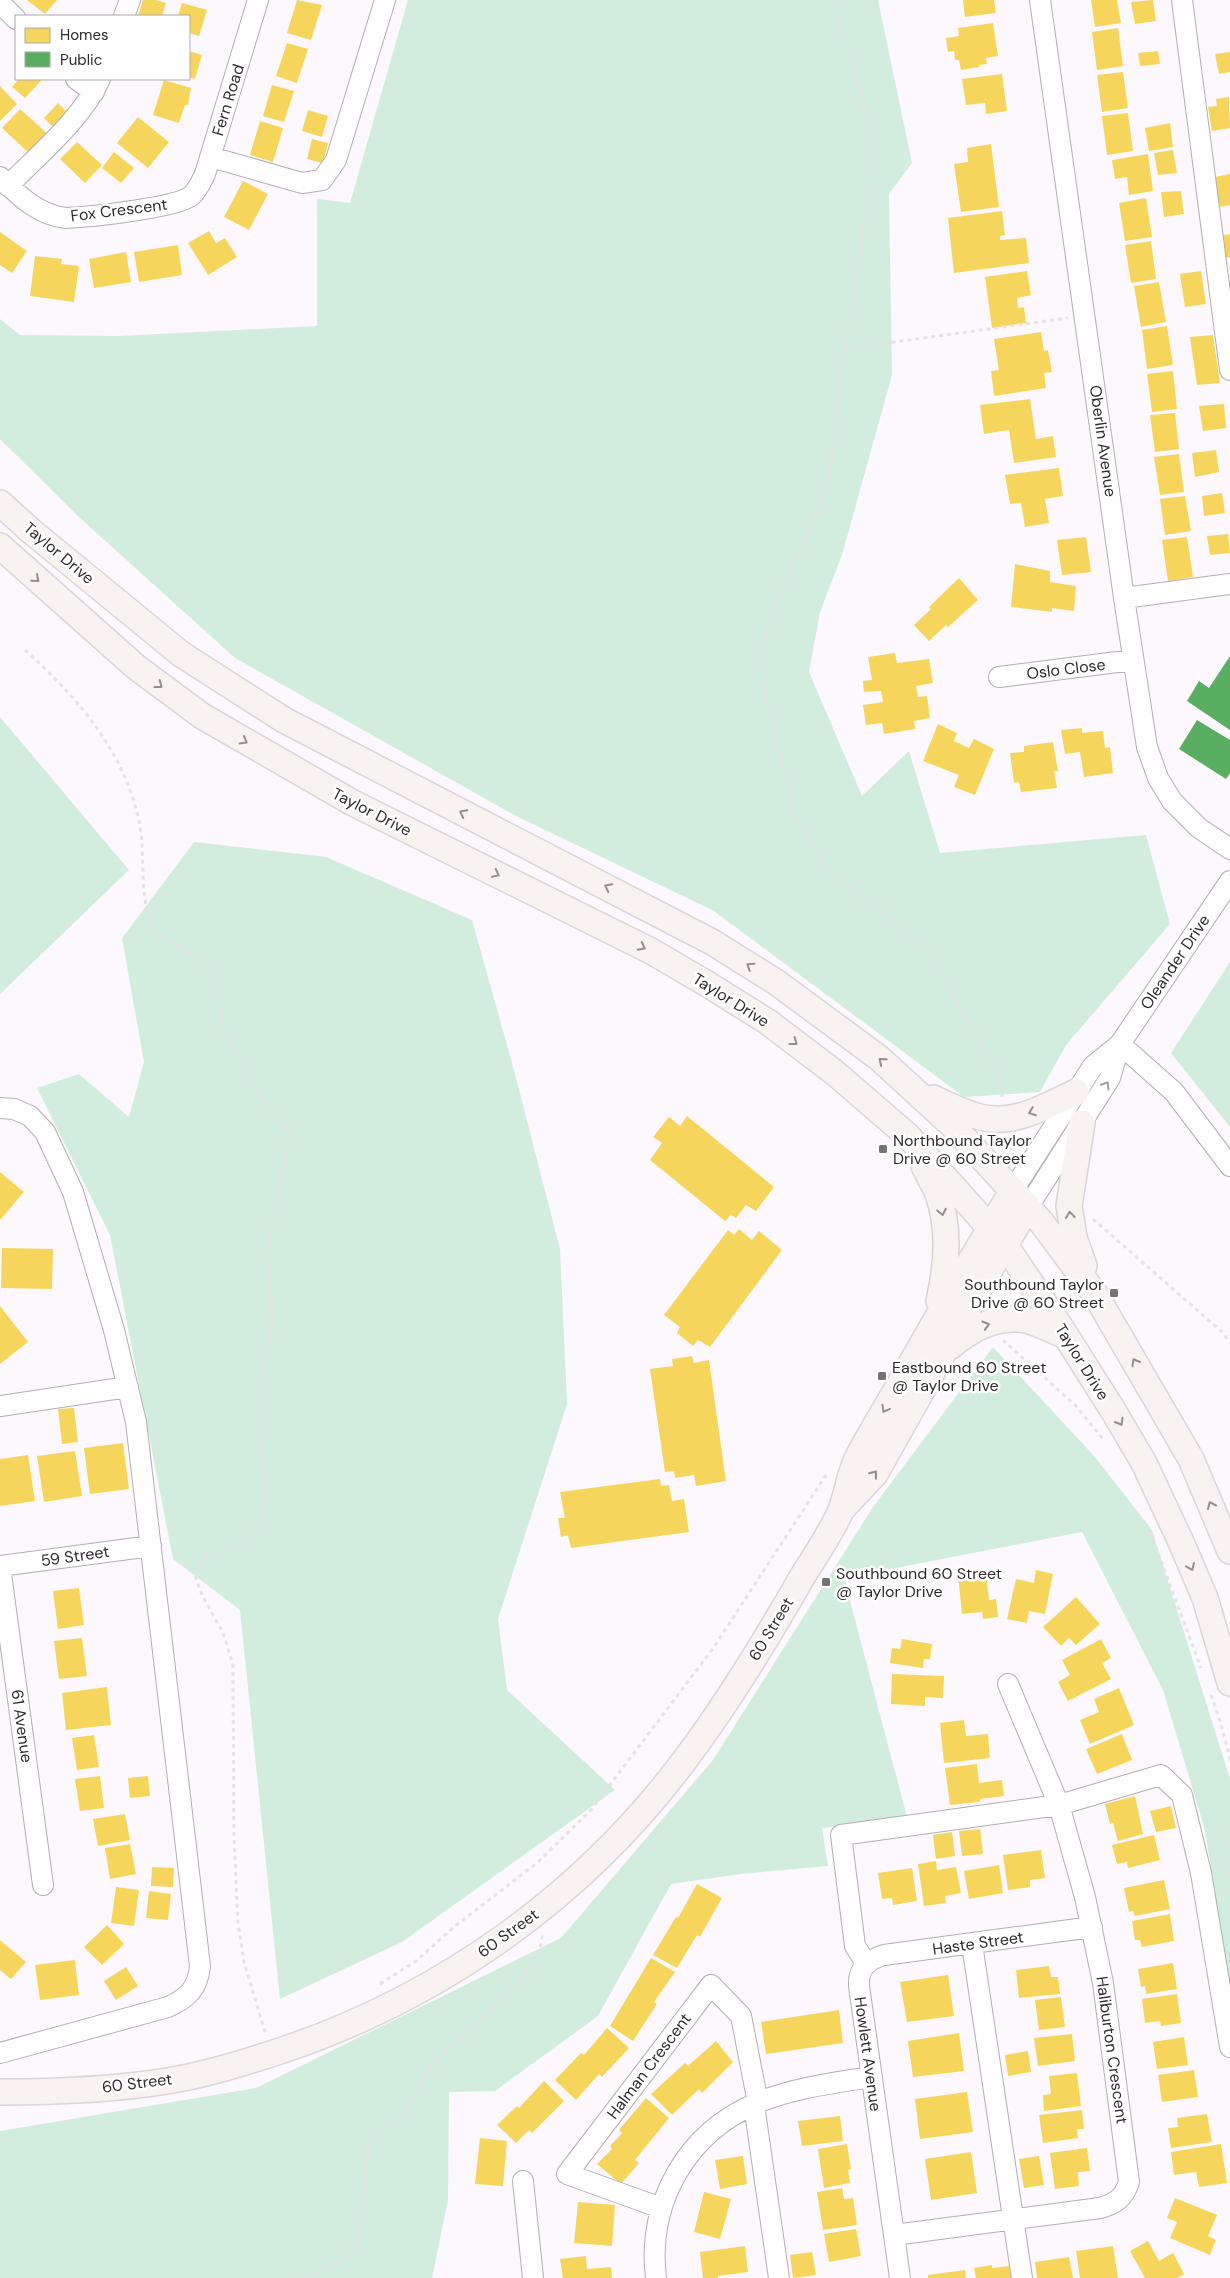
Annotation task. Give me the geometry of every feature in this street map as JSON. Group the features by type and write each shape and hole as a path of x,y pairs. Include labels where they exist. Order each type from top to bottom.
{"main road":[{"name":"Taylor Drive","path":"0,502 38,537 181,654 252,700 284,720 367,765 618,892 712,942 776,982 832,1022 919,1092 1021,1198 1095,1294 1191,1460 1230,1550"},
{"name":"Taylor Drive","path":"0,546 136,667 202,716 353,803 651,952 709,985 768,1022 835,1073 908,1136 997,1237 1066,1336 1144,1463 1205,1598 1219,1685"},
{"path":"919,1092 967,1113 993,1119 1018,1117 1031,1113 1076,1092"},
{"path":"1082,1123 1069,1213 1078,1252 1095,1294"},
{"path":"908,1136 938,1193 944,1220 946,1261 935,1320"},
{"path":"997,1237 1021,1198"},
{"name":"60 Street","path":"841,1510 855,1464 935,1320 997,1237"},
{"name":"60 Street","path":"0,2092 64,2091 169,2080 252,2060 359,2021 398,2002 487,1949 524,1923 588,1868 625,1832 656,1797 719,1712 773,1627 841,1510 875,1474 945,1350 997,1237"},
{"path":"945,1350 966,1333 998,1321 1027,1320 1066,1336"}],"street":[{"path":"124,15 130,0"},
{"name":"Fern Road","path":"190,196 200,184 211,157 258,0"},
{"path":"211,157 302,183 322,180 336,160 385,0"},
{"name":"Oberlin Avenue","path":"1040,0 1086,316 1124,598 1147,748 1158,778 1172,801 1199,828 1230,849"},
{"path":"1182,0 1230,370"},
{"path":"0,3 15,18"},
{"path":"4,181 60,133 97,85 80,80"},
{"name":"Fox Crescent","path":"4,181 24,200 44,212 66,218 168,205 190,196"},
{"path":"1124,598 1230,584"},
{"name":"Oslo Close","path":"999,677 1133,660"},
{"name":"Oleander Drive","path":"1021,1198 1076,1092 1093,1066 1120,1044 1230,881"},
{"path":"1120,1044 1174,1092 1230,1166"},
{"name":"Oleander Drive","path":"1021,1198 1082,1123 1110,1078 1120,1044"},
{"path":"0,1108 14,1109 30,1116 45,1132 69,1184 114,1330 128,1387 136,1422 200,1966 199,1981 192,1992 182,2001 168,2007 0,2053"},
{"path":"0,1406 128,1387"},
{"name":"59 Street","path":"0,1566 151,1546"},
{"name":"61 Avenue","path":"0,1566 43,1885"},
{"name":"Haliburton Crescent","path":"894,2236 1109,2206 1123,2196 1129,2182 1104,1992 1078,1867 1059,1805 1008,1684"},
{"path":"866,1963 855,1946 841,1835 1059,1805 1161,1775 1182,1794 1201,1873 1230,2047"},
{"name":"Haste Street","path":"866,1963 884,1955 1092,1927"},
{"path":"972,1944 1022,2278"},
{"name":"Howlett Avenue","path":"866,1963 860,1973 859,1986 900,2278"},
{"name":"Halman Crescent","path":"661,2208 567,2174 711,1985 741,2016 756,2104"},
{"path":"656,2278 654,2248 661,2208 672,2179 694,2149 726,2120 756,2104 798,2090 872,2077"},
{"path":"756,2104 779,2278"},
{"path":"523,2181 533,2278"}],"path":[{"path":"835,0 837,14 852,58 868,122 868,187 861,252 844,349 829,478 811,530 778,599 762,648 767,703 795,812 824,862 829,870 878,908 926,950 993,1060 1004,1106"},
{"path":"844,349 1086,316"},
{"path":"25,650 74,696 103,736 116,759 132,795 140,826 147,912 152,927 158,934 213,965 218,977 223,1030 245,1062 268,1112 285,1126 288,1132 270,1233 273,1315 271,1334 257,1396 257,1414 267,1489 265,1508 250,1542 201,1560 196,1571 202,1595 223,1633 233,1665 234,1837 238,1923 244,1962 266,2036"},
{"path":"1006,1129 1014,1159"},
{"path":"1089,1215 1221,1330 1230,1342"},
{"path":"1001,1338 1075,1405 1096,1429 1107,1446"},
{"path":"379,1985 416,1961 454,1927 538,1862 591,1810 714,1647 828,1472"},
{"path":"1147,1522 1202,1669"},
{"path":"1219,1685 1222,1724 1230,1759"},
{"path":"1230,1832 1226,1854 1230,1877"},
{"path":"303,2278 335,2264 355,2250 361,2236 367,2154 370,2139 399,2120 429,2071 446,2050 525,1977 541,1943 542,1930"},
{"path":"261,2038 273,2034"}],"green space":[{"path":"408,0 878,0 912,163 889,194 892,375 842,555 820,612 809,672 862,796 909,751 940,853 1146,835 1170,924 1066,1045 1040,1092 964,1097 714,911 516,816 235,658 81,519 0,439 0,319 20,335 120,336 317,326 317,199 350,203"},
{"path":"0,717 129,870 0,994"},
{"path":"194,842 326,857 472,920 514,1070 560,1249 567,1404 498,1619 507,1690 615,1790 402,1942 280,1999 240,1610 173,1559 110,1235 37,1088 79,1074 129,1117 144,1062 122,938"},
{"path":"1230,962 1230,1127 1171,1053"},
{"path":"993,1347 1095,1457 1152,1530 1230,1779 1230,1990 1205,1830 1163,1690 1082,1532 844,1578 907,1817 822,1828 828,1866 741,1874 671,1884 598,2016 495,2091 449,2092 448,2200 432,2278 0,2278 0,2131 256,2088 561,1938 713,1760 873,1507"}],"building: Homes":[{"path":"27,0 57,0 45,14"},
{"path":"143,0 156,0 166,3 162,15 138,15"},
{"path":"297,0 322,5 311,40 287,33"},
{"path":"963,0 994,0 996,13 965,17"},
{"path":"1091,0 1117,0 1121,23 1095,27"},
{"path":"1153,0 1156,21 1135,24 1131,2"},
{"path":"182,3 207,10 199,36 190,33 190,15 178,15"},
{"path":"993,23 998,56 986,58 987,64 961,70 959,60 955,60 954,51 948,52 946,38 959,36 958,28"},
{"path":"1118,28 1123,66 1097,70 1092,32"},
{"path":"287,43 308,49 297,83 276,76"},
{"path":"190,51 202,55 195,79 190,77"},
{"path":"1158,51 1160,64 1140,66 1138,53"},
{"path":"1230,52 1230,72 1219,74 1215,54"},
{"path":"1123,72 1128,108 1102,112 1097,75"},
{"path":"1002,74 1007,111 986,114 985,103 966,105 962,79"},
{"path":"18,80 41,81 25,98 12,87"},
{"path":"164,80 191,88 188,105 185,105 179,123 153,115"},
{"path":"272,85 294,91 284,122 263,116"},
{"path":"0,86 17,104 0,121"},
{"path":"1229,97 1230,128 1212,131 1208,107 1217,106 1216,99"},
{"path":"58,103 68,113 54,128 44,118"},
{"path":"20,109 48,134 30,154 2,128"},
{"path":"308,110 328,116 322,137 302,131"},
{"path":"1128,113 1133,151 1107,155 1102,116"},
{"path":"138,117 169,142 148,168 117,143"},
{"path":"260,121 283,128 273,162 250,155"},
{"path":"1170,123 1173,147 1149,151 1145,128"},
{"path":"312,139 328,143 323,163 307,159"},
{"path":"77,142 102,165 85,183 60,159"},
{"path":"991,144 999,207 961,212 954,164 968,162 967,148"},
{"path":"1173,150 1177,173 1158,175 1154,153"},
{"path":"114,152 134,168 121,183 102,168"},
{"path":"1148,154 1153,191 1129,195 1127,177 1115,179 1112,160"},
{"path":"1230,174 1230,205 1220,207 1214,177"},
{"path":"243,181 268,194 249,230 224,217"},
{"path":"1181,191 1184,214 1164,217 1161,192"},
{"path":"1146,198 1152,237 1125,241 1119,203"},
{"path":"1002,211 1005,235 1000,236 1000,240 1026,238 1029,263 954,273 948,218"},
{"path":"209,231 216,243 225,238 237,257 208,275 188,243"},
{"path":"0,232 27,251 12,273 0,265"},
{"path":"1230,234 1230,257 1224,258 1220,236"},
{"path":"1151,241 1156,279 1131,283 1125,245"},
{"path":"178,245 182,275 139,282 134,252"},
{"path":"126,252 131,282 94,288 89,259"},
{"path":"35,256 62,259 61,264 79,266 74,302 30,296"},
{"path":"1027,271 1031,295 1017,298 1018,308 1024,307 1026,323 992,328 985,277"},
{"path":"1201,271 1206,304 1185,307 1180,274"},
{"path":"1159,282 1166,322 1141,327 1134,286"},
{"path":"1167,326 1173,365 1147,369 1142,330"},
{"path":"1041,332 1044,351 1048,350 1052,372 1044,373 1046,388 994,396 991,371 999,370 994,339"},
{"path":"1213,335 1220,383 1197,385 1190,337"},
{"path":"1173,371 1177,409 1152,412 1147,374"},
{"path":"1030,399 1036,439 1053,436 1056,457 1014,463 1009,430 984,434 980,405"},
{"path":"1224,404 1226,428 1203,431 1199,406"},
{"path":"1175,413 1179,449 1155,452 1150,415"},
{"path":"1216,450 1219,472 1195,477 1192,453"},
{"path":"1179,454 1184,492 1160,495 1154,457"},
{"path":"1059,468 1063,496 1045,499 1049,523 1025,527 1021,503 1010,504 1005,475"},
{"path":"1222,493 1225,513 1204,516 1202,496"},
{"path":"1185,496 1191,531 1165,535 1160,499"},
{"path":"1228,534 1230,553 1210,555 1207,536"},
{"path":"1086,537 1091,572 1062,575 1057,540"},
{"path":"1187,537 1193,577 1168,581 1162,540"},
{"path":"1015,564 1050,571 1050,582 1076,586 1074,611 1052,608 1052,612 1011,607"},
{"path":"959,578 978,600 929,641 914,625 931,609 929,607"},
{"path":"895,653 897,663 929,659 933,683 916,686 918,697 927,696 930,718 914,721 915,729 884,734 882,723 866,725 863,705 883,702 881,691 864,692 863,681 872,680 868,657"},
{"path":"938,724 957,733 954,741 969,748 974,739 994,749 975,795 954,787 959,775 923,761"},
{"path":"1082,728 1082,733 1103,731 1105,748 1110,747 1113,773 1084,777 1080,752 1065,754 1061,730"},
{"path":"1053,742 1058,771 1054,771 1057,788 1021,792 1019,782 1014,783 1010,753 1024,752 1024,746"},
{"path":"687,1116 774,1187 756,1211 746,1205 736,1218 731,1215 725,1221 650,1160 662,1143 653,1137 669,1117 680,1126"},
{"path":"0,1172 24,1192 0,1220"},
{"path":"739,1229 752,1240 759,1231 782,1250 710,1347 698,1340 693,1346 677,1333 680,1327 664,1315 728,1230 734,1235"},
{"path":"2,1248 53,1249 52,1289 1,1288"},
{"path":"0,1306 28,1342 0,1364"},
{"path":"692,1356 694,1363 709,1360 726,1481 696,1486 694,1475 675,1478 674,1471 665,1472 650,1369 673,1366 672,1359"},
{"path":"74,1408 78,1442 62,1444 58,1409"},
{"path":"123,1443 129,1489 90,1494 84,1448"},
{"path":"75,1451 82,1496 44,1502 37,1456"},
{"path":"28,1455 35,1501 0,1506 0,1459"},
{"path":"660,1479 661,1486 669,1485 672,1501 684,1499 689,1532 571,1548 568,1535 561,1537 558,1518 565,1518 560,1492"},
{"path":"1036,1570 1053,1574 1045,1614 1029,1611 1027,1623 1007,1619 1016,1579 1034,1583"},
{"path":"986,1571 989,1600 996,1599 998,1617 983,1619 982,1612 962,1614 958,1574"},
{"path":"79,1588 84,1625 58,1629 53,1591"},
{"path":"1076,1597 1100,1624 1076,1645 1069,1638 1061,1646 1043,1627"},
{"path":"82,1638 87,1676 59,1679 54,1641"},
{"path":"902,1639 932,1644 930,1659 924,1659 923,1668 890,1663 892,1648 900,1649"},
{"path":"1101,1639 1111,1658 1102,1663 1111,1679 1068,1701 1058,1682 1070,1675 1062,1660"},
{"path":"892,1674 944,1676 943,1698 925,1697 925,1706 891,1704"},
{"path":"107,1687 111,1725 66,1730 62,1693"},
{"path":"1119,1688 1134,1725 1090,1744 1080,1720 1099,1712 1094,1699"},
{"path":"964,1720 966,1736 988,1734 990,1758 944,1763 940,1723"},
{"path":"1122,1734 1132,1760 1097,1774 1086,1749"},
{"path":"94,1735 99,1767 77,1770 72,1738"},
{"path":"977,1764 979,1783 1002,1780 1004,1796 980,1799 980,1802 950,1805 945,1768"},
{"path":"100,1776 104,1808 80,1811 75,1779"},
{"path":"148,1776 150,1796 130,1798 128,1778"},
{"path":"1135,1796 1143,1834 1118,1841 1113,1823 1110,1824 1105,1804"},
{"path":"1171,1806 1176,1828 1156,1832 1150,1811"},
{"path":"125,1814 130,1840 98,1846 93,1819"},
{"path":"980,1829 983,1854 962,1856 959,1831"},
{"path":"952,1832 955,1856 936,1859 933,1835"},
{"path":"1154,1835 1160,1860 1128,1868 1127,1862 1117,1864 1112,1845"},
{"path":"130,1844 136,1874 110,1879 105,1848"},
{"path":"1041,1850 1045,1878 1030,1880 1030,1887 1008,1890 1003,1855"},
{"path":"936,1861 937,1870 956,1867 961,1893 945,1896 946,1903 924,1906 918,1864"},
{"path":"999,1865 1003,1893 969,1899 964,1871"},
{"path":"152,1867 174,1868 173,1887 151,1886"},
{"path":"912,1868 917,1901 893,1905 892,1898 882,1899 878,1873"},
{"path":"1164,1880 1170,1909 1135,1916 1133,1911 1129,1912 1124,1888"},
{"path":"697,1884 722,1898 700,1937 697,1935 677,1968 653,1955 676,1917 678,1918"},
{"path":"116,1887 139,1890 134,1926 111,1923"},
{"path":"149,1891 171,1894 168,1920 146,1918"},
{"path":"1170,1914 1174,1941 1142,1947 1140,1940 1135,1940 1132,1921"},
{"path":"107,1925 124,1944 102,1965 84,1947"},
{"path":"0,1940 26,1962 11,1979 0,1970"},
{"path":"651,1958 675,1972 654,2002 657,2004 633,2041 610,2026"},
{"path":"75,1960 79,1995 40,2000 35,1965"},
{"path":"1173,1963 1177,1989 1146,1994 1145,1986 1141,1987 1138,1969"},
{"path":"1049,1966 1051,1977 1058,1977 1060,1994 1019,1998 1016,1970"},
{"path":"126,1967 138,1986 116,2000 104,1981"},
{"path":"948,1975 954,2016 907,2022 900,1982"},
{"path":"1177,1994 1181,2023 1161,2026 1160,2021 1145,2023 1142,1999"},
{"path":"1061,1997 1065,2027 1039,2030 1035,2000"},
{"path":"839,2010 843,2043 766,2054 761,2022"},
{"path":"607,2028 629,2048 602,2077 599,2074 576,2100 555,2080 581,2053 584,2055"},
{"path":"959,2033 964,2071 913,2077 908,2041"},
{"path":"1072,2034 1075,2061 1038,2066 1034,2038"},
{"path":"1184,2037 1188,2065 1157,2069 1153,2042"},
{"path":"716,2041 733,2062 702,2093 699,2089 672,2115 651,2094 685,2063 688,2066"},
{"path":"1028,2051 1031,2072 1008,2076 1005,2055"},
{"path":"1194,2070 1198,2097 1162,2102 1158,2075"},
{"path":"1077,2073 1081,2106 1044,2111 1043,2095 1051,2094 1049,2076"},
{"path":"544,2081 564,2101 532,2133 529,2130 516,2143 497,2125 517,2106 519,2108"},
{"path":"967,2092 973,2132 920,2139 915,2099"},
{"path":"646,2098 669,2118 635,2160 639,2163 621,2184 597,2164 612,2149 610,2146 622,2133 619,2130"},
{"path":"1082,2110 1084,2129 1077,2129 1078,2138 1043,2143 1039,2115"},
{"path":"1207,2114 1212,2142 1171,2148 1168,2128 1178,2127 1177,2118"},
{"path":"840,2116 843,2141 802,2146 798,2121"},
{"path":"480,2138 507,2141 503,2186 475,2184"},
{"path":"847,2144 851,2169 848,2170 850,2183 824,2188 818,2149"},
{"path":"1221,2144 1227,2183 1199,2187 1196,2172 1174,2175 1171,2152"},
{"path":"1087,2148 1090,2171 1078,2172 1079,2186 1055,2189 1050,2153"},
{"path":"971,2152 977,2193 931,2200 925,2159"},
{"path":"743,2156 747,2184 720,2189 715,2160"},
{"path":"1039,2156 1044,2185 1024,2188 1019,2159"},
{"path":"842,2188 844,2199 853,2198 857,2225 823,2230 817,2192"},
{"path":"704,2192 731,2199 720,2239 694,2232"},
{"path":"1175,2198 1217,2215 1208,2236 1216,2240 1210,2255 1170,2238 1177,2222 1167,2218"},
{"path":"578,2202 615,2205 612,2246 574,2243"},
{"path":"856,2229 861,2256 829,2262 824,2234"},
{"path":"1148,2241 1159,2261 1173,2253 1184,2274 1177,2278 1145,2278 1130,2251"},
{"path":"745,2246 748,2272 718,2276 718,2278 703,2278 700,2252"},
{"path":"1113,2246 1118,2278 1080,2278 1076,2251"},
{"path":"812,2252 816,2275 793,2278 790,2255"},
{"path":"586,2256 587,2269 611,2267 612,2278 563,2278 560,2259"},
{"path":"1069,2257 1073,2278 1037,2278 1035,2262"},
{"path":"992,2265 992,2268 1009,2266 1011,2278 976,2278 974,2268"},
{"path":"965,2270 966,2278 928,2278 928,2275"}],"building: Public":[{"path":"1230,656 1230,730 1187,701 1199,681 1209,688"},
{"path":"1197,720 1230,740 1230,773 1226,779 1179,749"}],"place":[{"name":"Northbound Taylor Drive @ 60 Street","path":"883,1149"},
{"name":"Southbound Taylor Drive @ 60 Street","path":"1114,1293"},
{"name":"Eastbound 60 Street @ Taylor Drive","path":"882,1376"},
{"name":"Southbound 60 Street @ Taylor Drive","path":"826,1582"}]}
